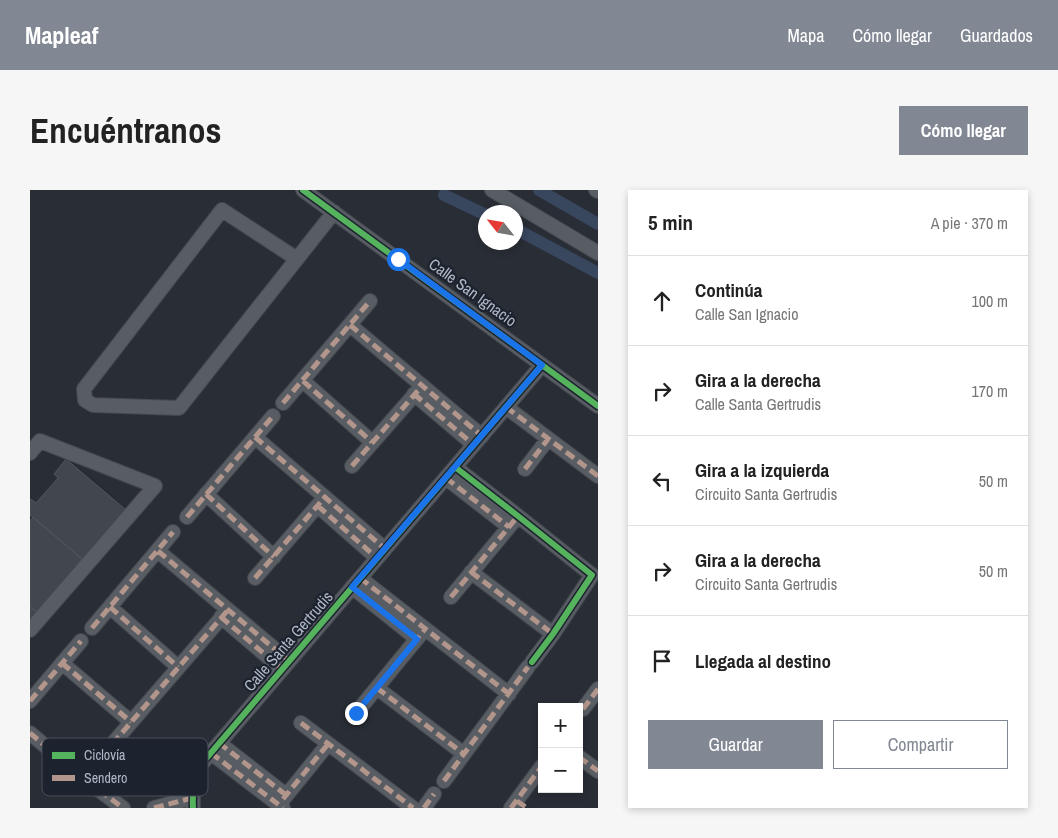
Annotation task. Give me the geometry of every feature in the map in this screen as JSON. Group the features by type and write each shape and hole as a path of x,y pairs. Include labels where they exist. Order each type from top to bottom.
{"street":[{"name":"Calle San Ignacio","path":"303,190 598,406"},
{"path":"492,190 598,253"},
{"path":"297,259 222,210 84,389 85,400 93,404 179,408 297,259 334,212"},
{"path":"283,403 370,301"},
{"path":"350,325 418,390 478,440"},
{"name":"Calle Santa Gertrudis","path":"208,756 542,365"},
{"path":"302,381 372,442"},
{"path":"352,466 418,390"},
{"path":"506,407 598,476"},
{"path":"187,517 272,416"},
{"path":"255,437 321,501 381,553"},
{"path":"525,469 548,439"},
{"path":"30,453 40,441 155,486 30,630"},
{"path":"444,781 553,634 595,573 518,516 450,472"},
{"path":"450,472 509,527"},
{"path":"206,494 274,557"},
{"path":"255,578 321,501"},
{"path":"451,597 518,516"},
{"path":"92,628 173,532"},
{"path":"158,551 225,614 286,665"},
{"path":"471,572 553,634"},
{"path":"356,583 421,634 509,694"},
{"path":"110,607 178,668"},
{"path":"117,738 225,614"},
{"path":"356,713 421,634"},
{"path":"30,701 81,641"},
{"path":"62,663 131,722"},
{"path":"377,688 464,754"},
{"path":"583,709 598,688"},
{"path":"301,723 413,808"},
{"path":"30,733 42,743"},
{"path":"215,748 283,802 328,744"},
{"path":"583,760 598,771"},
{"path":"518,806 538,773"},
{"path":"424,808 434,794"},
{"path":"107,796 123,808"},
{"path":"154,808 193,803"}],"building":[{"path":"66,459 125,509 82,559 30,515 31,499 36,503 58,478 54,474"},
{"path":"33,517 82,559 37,612 30,607 30,521"},
{"path":"30,607 37,612 30,620"}],"waterway":[{"path":"539,190 598,224"},
{"path":"444,195 478,211"},
{"path":"523,233 598,273"}],"marked path":[{"path":"283,403 370,301"},
{"path":"350,325 482,436"},
{"path":"303,381 372,442"},
{"path":"352,466 422,386"},
{"path":"414,394 474,445"},
{"path":"506,407 598,476"},
{"path":"187,517 273,416"},
{"path":"255,437 385,549"},
{"path":"525,469 548,439"},
{"path":"446,478 509,527"},
{"path":"206,494 274,557"},
{"path":"255,578 325,497"},
{"path":"318,506 377,558"},
{"path":"451,597 518,516"},
{"path":"92,628 173,532"},
{"path":"158,551 289,661"},
{"path":"471,572 553,634"},
{"path":"360,578 509,694"},
{"path":"352,587 417,639"},
{"path":"110,607 178,667"},
{"path":"118,738 228,610"},
{"path":"221,617 282,669"},
{"path":"356,713 425,629"},
{"path":"30,701 81,641"},
{"path":"62,663 131,722"},
{"path":"444,781 528,667"},
{"path":"377,688 464,754"},
{"path":"583,709 598,689"},
{"path":"301,723 413,808"},
{"path":"30,733 42,743"},
{"path":"219,743 286,795"},
{"path":"283,799 328,744"},
{"path":"211,753 283,808"},
{"path":"583,760 598,771"},
{"path":"511,808 538,771"},
{"path":"424,808 434,794"},
{"path":"107,796 123,808"},
{"path":"154,808 192,798"},
{"path":"517,801 527,808"}],"cycle path":[{"path":"303,190 598,406"},
{"path":"208,756 542,365"},
{"path":"455,467 592,575 532,662"},
{"path":"193,796 193,808"}],"route":[{"path":"356,713 417,639 352,587 542,365 398,259"}]}
